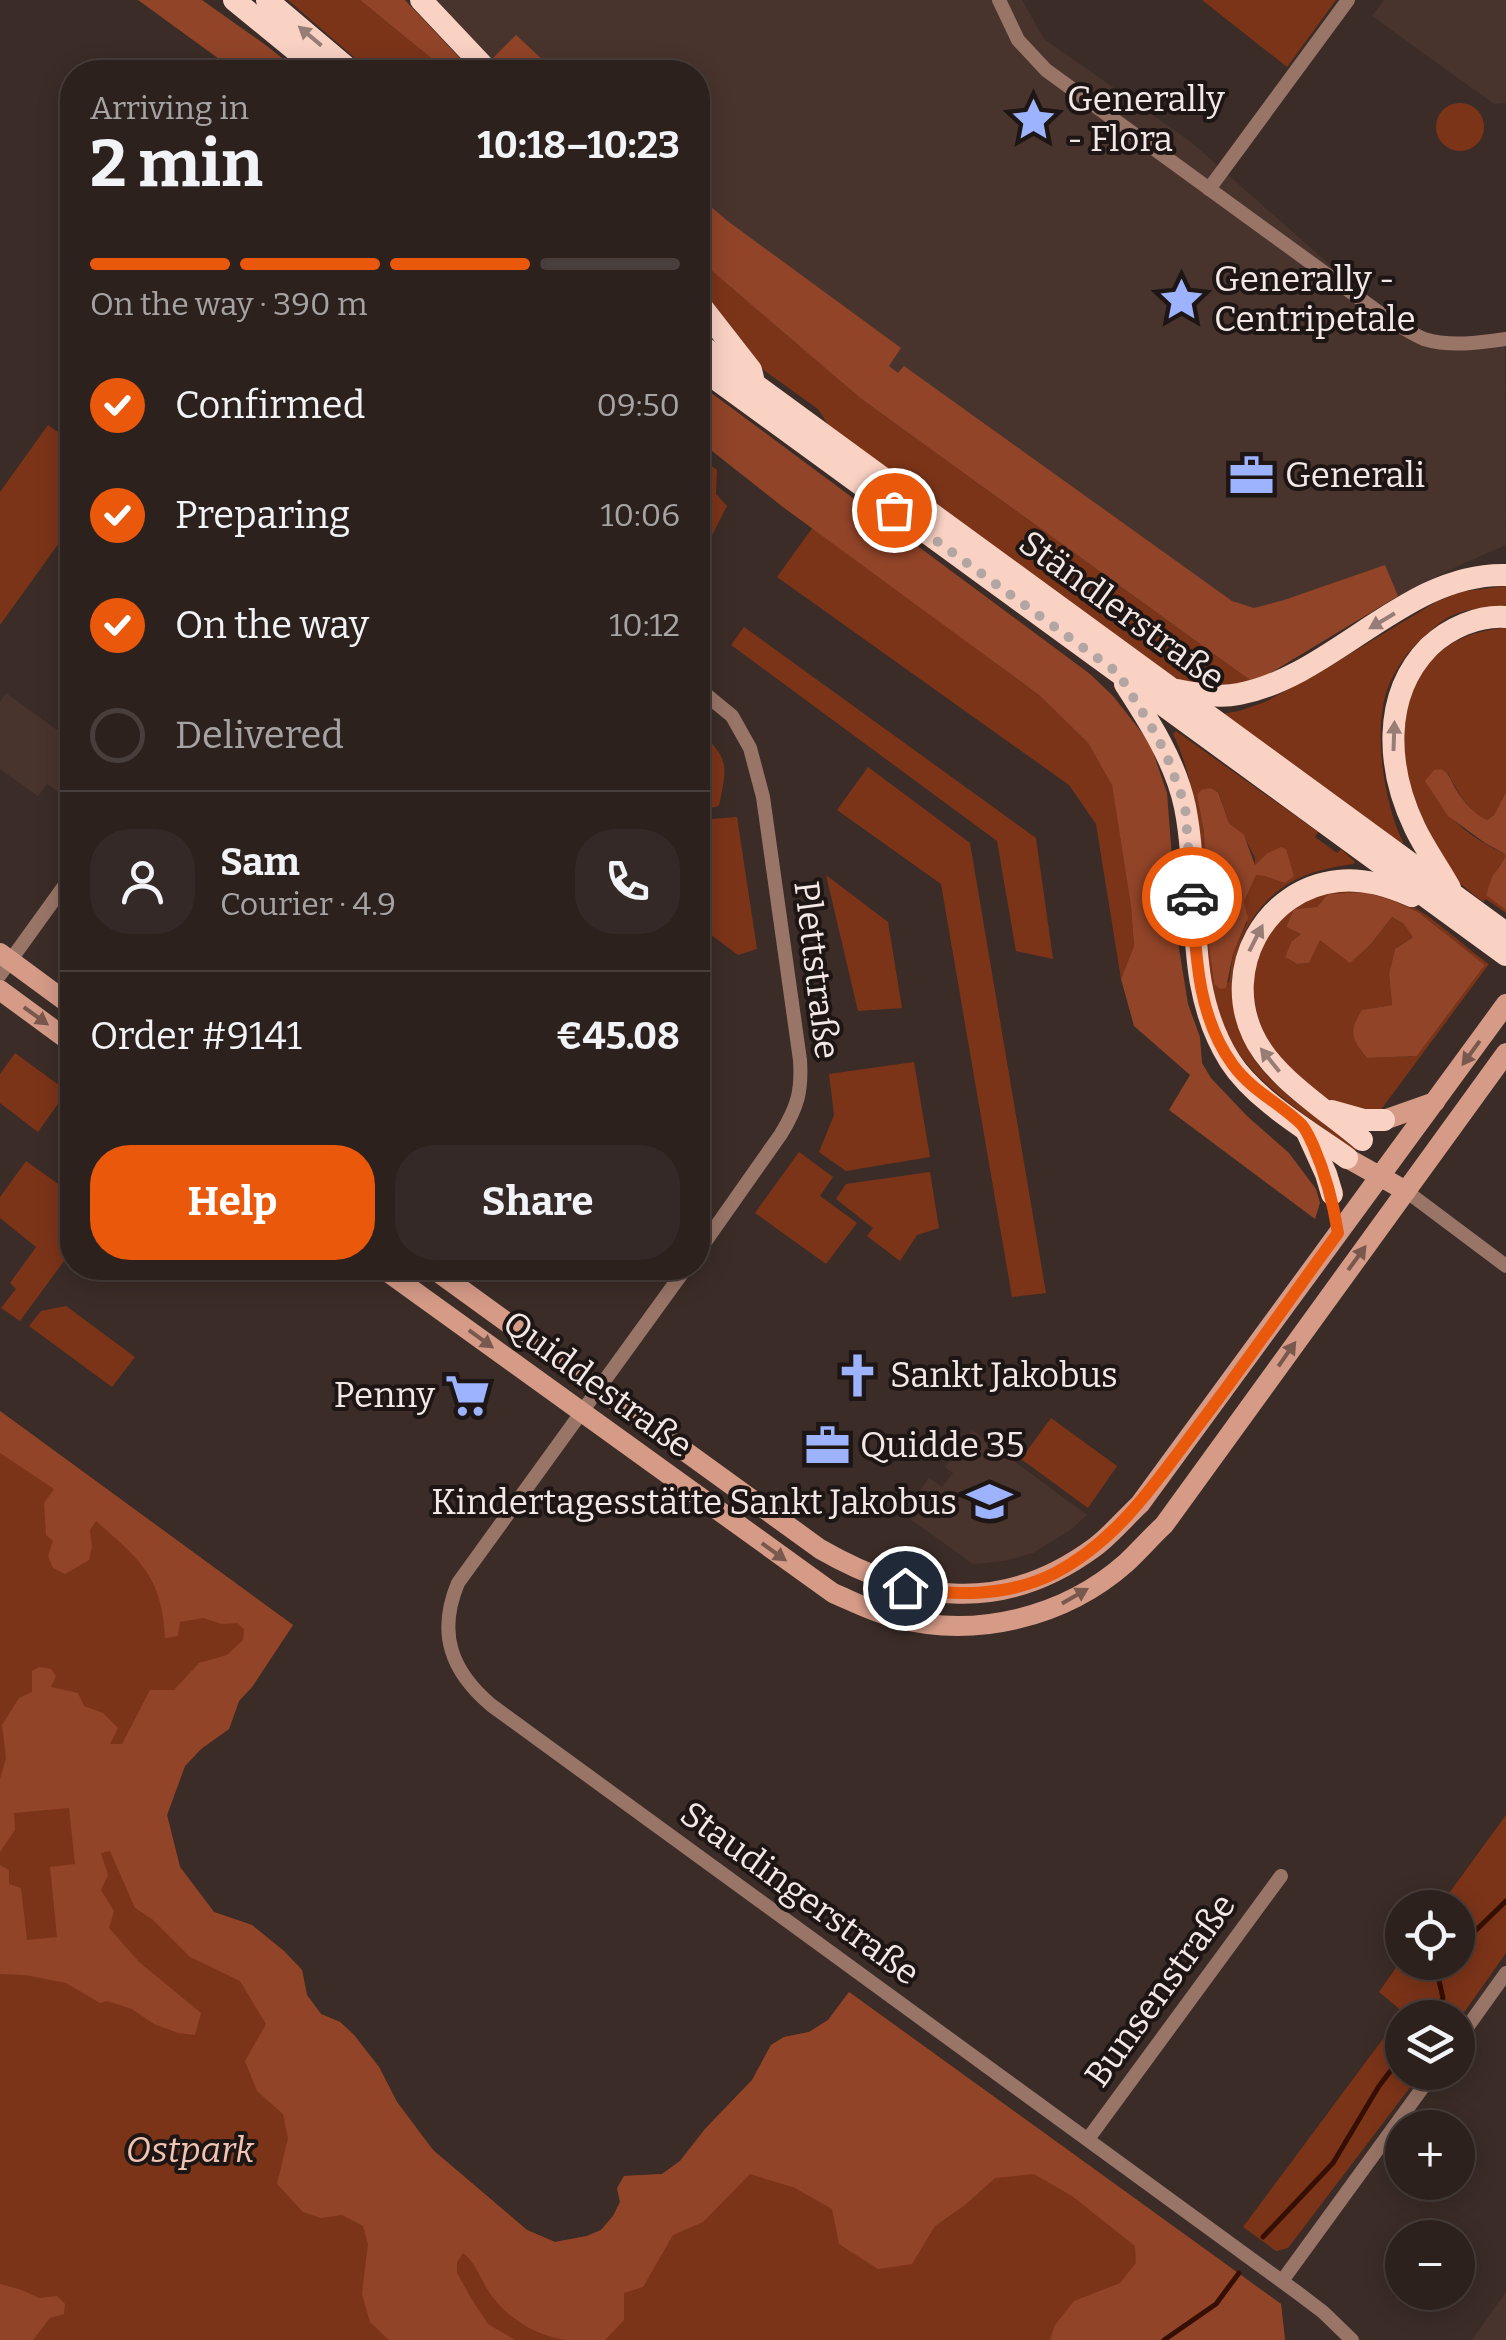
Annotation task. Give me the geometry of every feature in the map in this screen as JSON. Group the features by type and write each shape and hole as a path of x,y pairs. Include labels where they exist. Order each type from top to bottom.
{"highway":[{"path":"234,0 307,60"},
{"path":"267,0 338,60"},
{"path":"421,0 477,60"},
{"path":"710,317 751,370 756,386"},
{"name":"Ständlerstraße","path":"710,352 1169,688 1471,919 1506,955"},
{"name":"Ständlerstraße","path":"710,375 1118,673 1449,902"},
{"path":"1169,688 1235,695 1278,682 1434,592 1472,578 1506,575"},
{"path":"1449,902 1415,830 1398,782 1392,736 1395,714 1410,672 1437,640 1473,620 1506,617"},
{"path":"1118,673 1166,754 1185,805 1199,978 1212,1027 1244,1079 1304,1127 1354,1149"},
{"path":"1354,1149 1324,1108 1297,1088 1262,1052 1250,1027 1242,993 1246,956 1271,913 1313,887 1364,880 1449,902"},
{"name":"Ständlerstraße","path":"1471,919 1506,933"},
{"path":"1324,1108 1364,1120 1384,1120"},
{"path":"1304,1127 1332,1194"}],"main road":[{"path":"3,963 60,999"},
{"path":"0,990 60,1034"},
{"name":"Quiddestraße","path":"448,1280 820,1550 905,1588 960,1595 1007,1589 1054,1573 1098,1546 1140,1504 1506,1004"},
{"name":"Quiddestraße","path":"399,1280 833,1593 897,1618 927,1624 959,1626 1016,1620 1070,1601 1124,1565 1164,1525 1506,1054"},
{"path":"1384,1120 1435,1102"},
{"path":"1354,1149 1406,1191"},
{"path":"1332,1194 1338,1233"}],"street":[{"path":"999,0 1018,40 1046,70 1388,319 1423,338 1462,344 1506,340"},
{"path":"1209,189 1348,0"},
{"name":"Plettstraße","path":"710,698 732,716 750,748 763,796 801,1091 781,1134 710,1235"},
{"path":"3,963 60,890"},
{"path":"1406,1191 1506,1266"},
{"path":"582,1412 677,1280"},
{"name":"Staudingerstraße","path":"582,1412 458,1583 450,1605 448,1633 452,1654 465,1680 491,1705 1282,2281 1352,2340"},
{"name":"Bunsenstraße","path":"1088,2140 1281,1876"},
{"path":"1475,2016 1506,1973"},
{"path":"1282,2281 1421,2090"}],"shaded area":[{"path":"138,0 202,0 284,60 220,60"},
{"path":"360,0 405,0 462,60 433,60"},
{"path":"435,0 1022,0 1044,39 1191,142 1390,318 1447,344 1505,342 1506,545 1398,596 1254,683 710,268 710,60 491,60"},
{"path":"1384,0 1506,0 1506,103 1494,104 1372,16"},
{"path":"516,35 543,60 491,60"},
{"path":"710,206 901,348 889,366 898,373 904,366 1232,601 1254,608 1385,565 1398,596 1254,683 860,398 710,269"},
{"path":"710,392 1090,674 1150,743 1167,793 1179,948 1188,1004 1200,1037 1202,1063 1247,1116 1289,1153 1316,1189 1320,1203 1315,1219 1169,1110 1190,1075 1134,1026 1121,979 1134,946 1112,785 1088,743 1039,695 710,449"},
{"path":"6,693 57,730 60,728 60,793 47,784 38,796 0,769 0,702"},
{"path":"1434,770 1447,774 1466,803 1487,820 1506,792 1506,910 1486,895 1505,854 1448,816 1425,781"},
{"path":"1210,788 1218,792 1229,823 1244,835 1255,865 1281,847 1286,849 1294,876 1285,883 1256,875 1244,902 1248,918 1233,954 1226,988 1220,989 1214,984 1208,939 1204,832 1197,795"},
{"path":"1365,892 1418,912 1485,965 1417,1056 1367,1058 1353,1035 1362,1010 1392,1005 1389,974 1395,949 1413,937 1404,924 1392,917 1350,963 1320,940 1309,963 1297,964 1285,957 1291,942 1301,934 1286,927 1294,909 1317,907 1328,894"},
{"path":"0,1411 293,1625 239,1701 229,1729 185,1766 167,1815 180,1867 214,1912 252,1925 284,1951 302,1970 307,1995 321,2014 340,2022 354,2035 433,2150 527,2230 555,2242 601,2230 620,2202 617,2188 624,2176 662,2174 680,2161 752,2080 771,2045 784,2037 809,2032 828,2020 849,1992 1281,2304 1285,2340 1050,2340 1055,2325 1074,2301 1120,2283 1136,2263 1135,2246 1072,2196 1034,2174 995,2178 935,2226 912,2264 878,2269 839,2244 832,2209 795,2188 750,2174 703,2222 673,2235 643,2287 624,2293 624,2320 605,2340 554,2338 522,2324 496,2301 463,2253 457,2262 457,2273 471,2298 488,2324 515,2340 389,2340 370,2322 362,2294 368,2244 363,2226 342,2215 321,2218 303,2212 277,2184 288,2138 283,2114 257,2091 245,2061 266,2024 240,1981 190,1957 152,1919 135,1908 110,1851 101,1853 108,1875 101,1890 114,1911 109,1928 139,1962 201,2013 195,2035 154,2024 132,2009 107,2001 100,2003 66,1983 0,1974 0,1865 9,1870 9,1884 21,1888 27,1940 57,1937 50,1867 75,1864 69,1808 14,1813 15,1830 0,1852 0,1779 6,1758 2,1725 19,1698 32,1692 32,1671 39,1667 51,1669 56,1676 51,1687 78,1693 84,1706 103,1713 118,1728 110,1744 122,1744 150,1690 174,1690 199,1663 227,1655 243,1640 244,1630 238,1623 222,1624 203,1618 180,1622 178,1636 165,1638 159,1599 146,1571 96,1521 90,1530 89,1560 65,1574 53,1568 48,1556 53,1541 46,1535 44,1503 54,1489 0,1453"},
{"name":"Kindertagesstätte Sankt Jakobus","path":"972,1430 1087,1515 1033,1553 973,1564 903,1514 929,1478 942,1487 953,1473 945,1467"},
{"path":"0,2284 39,2298 57,2296 65,2304 64,2314 50,2318 33,2340 0,2340"},
{"path":"1506,2292 1506,2340 1472,2340"}],"green space":[{"path":"288,0 360,0 433,60 357,60"},
{"path":"1202,0 1336,0 1287,67"},
{"path":"1460,103 1477,110 1484,127 1477,144 1460,151 1443,144 1436,127 1443,110"},
{"path":"710,269 860,398 1254,683 1196,686 1172,677 832,431 818,409 765,371 710,305"},
{"path":"48,425 60,434 60,542 0,625 0,492"},
{"path":"710,464 717,470 716,494 727,506 710,539"},
{"path":"813,527 1039,695 1088,743 1112,784 1131,907 1134,946 1121,979 1096,824 1069,785 777,577"},
{"path":"1506,586 1506,606 1459,613 1433,629 1404,659 1387,690 1381,747 1386,788 1401,845 1222,714 1265,702 1436,602 1459,592"},
{"path":"744,627 1036,838 1053,959 1016,951 997,841 731,645"},
{"path":"1506,628 1506,792 1487,820 1469,806 1448,773 1433,792 1463,829 1505,854 1486,894 1506,913 1469,891 1442,861 1408,787 1405,731 1415,686 1440,652 1480,632"},
{"path":"1176,731 1318,832 1315,837 1337,853 1341,849 1355,862 1300,878 1271,897 1254,916 1242,939 1233,989 1244,1040 1257,1063 1291,1098 1359,1147 1356,1151 1264,1082 1243,1060 1223,1026 1213,997 1208,959 1196,816 1184,761 1173,734","holes":["1201,790 1218,791 1229,823 1244,836 1255,866 1285,883 1256,874 1244,902 1247,923 1233,954 1229,982 1214,984 1208,939 1204,832 1197,795"]},
{"path":"710,741 724,763 719,806 710,808"},
{"path":"868,767 970,843 1046,1293 1012,1297 941,884 837,810"},
{"path":"737,817 757,949 738,955 710,934 710,819"},
{"path":"826,875 888,922 902,1008 858,1011"},
{"path":"1335,887 1361,889 1403,901 1489,964 1377,1115 1340,1105 1301,1080 1270,1045 1254,1003 1258,956 1271,928 1298,903","holes":["1365,892 1418,912 1485,965 1417,1056 1367,1058 1355,1040 1355,1024 1363,1010 1392,1005 1389,974 1395,949 1414,936 1392,917 1370,945 1350,962 1320,939 1309,963 1297,964 1285,957 1291,942 1301,934 1286,927 1294,909 1317,907 1328,894"]},
{"path":"15,1053 60,1086 60,1101 38,1132 0,1103 0,1074"},
{"path":"914,1062 930,1157 846,1171 819,1152 834,1115 829,1074"},
{"path":"799,1152 833,1177 820,1196 857,1223 826,1264 755,1213"},
{"path":"26,1161 60,1185 60,1266 20,1321 1,1308 16,1289 10,1283 36,1247 0,1218 0,1197"},
{"path":"930,1172 939,1228 917,1235 900,1261 867,1236 873,1228 836,1199 846,1184"},
{"path":"66,1306 135,1357 112,1387 29,1326 41,1311"},
{"name":"Ostpark","path":"0,1411 293,1625 239,1701 229,1729 185,1766 167,1815 180,1867 214,1912 252,1925 284,1951 302,1970 307,1995 321,2014 340,2022 354,2035 433,2150 527,2230 555,2242 601,2230 620,2202 617,2188 624,2176 662,2174 680,2161 752,2080 771,2045 784,2037 809,2032 828,2020 849,1992 1281,2304 1285,2340 0,2340"},
{"path":"1051,1418 1117,1466 1088,1508 1021,1459"},
{"path":"1506,1815 1506,1953 1473,2000 1389,2000 1379,1992 1387,1980 1475,1980 1475,1890 1451,1890"},
{"path":"1385,2036 1385,2090 1408,2090 1393,2110 1385,2110 1385,2120 1288,2248 1276,2251 1243,2227"}],"waterway":[{"path":"1475,1931 1506,1901"},
{"path":"1439,1980 1442,2000"},
{"path":"1263,2237 1333,2163 1385,2078"},
{"path":"1164,2340 1216,2304 1239,2273"}],"way so far":[{"path":"894,510 1118,673 1166,754 1185,805 1192,897"}],"place":[{"name":"Generally - Flora","path":"1034,119"},
{"name":"Generally - Centripetale","path":"1181,299"},
{"name":"Generali","path":"1252,475"},
{"name":"Sankt Jakobus","path":"857,1375"},
{"name":"Penny","path":"468,1395"},
{"name":"Quidde 35","path":"827,1445"},
{"name":"Kindertagesstätte Sankt Jakobus","path":"990,1502"}],"route":[{"path":"905,1588 960,1595 1007,1589 1054,1573 1098,1546 1140,1504 1338,1233 1326,1174 1304,1127 1244,1079 1212,1027 1199,978 1192,897"}]}
